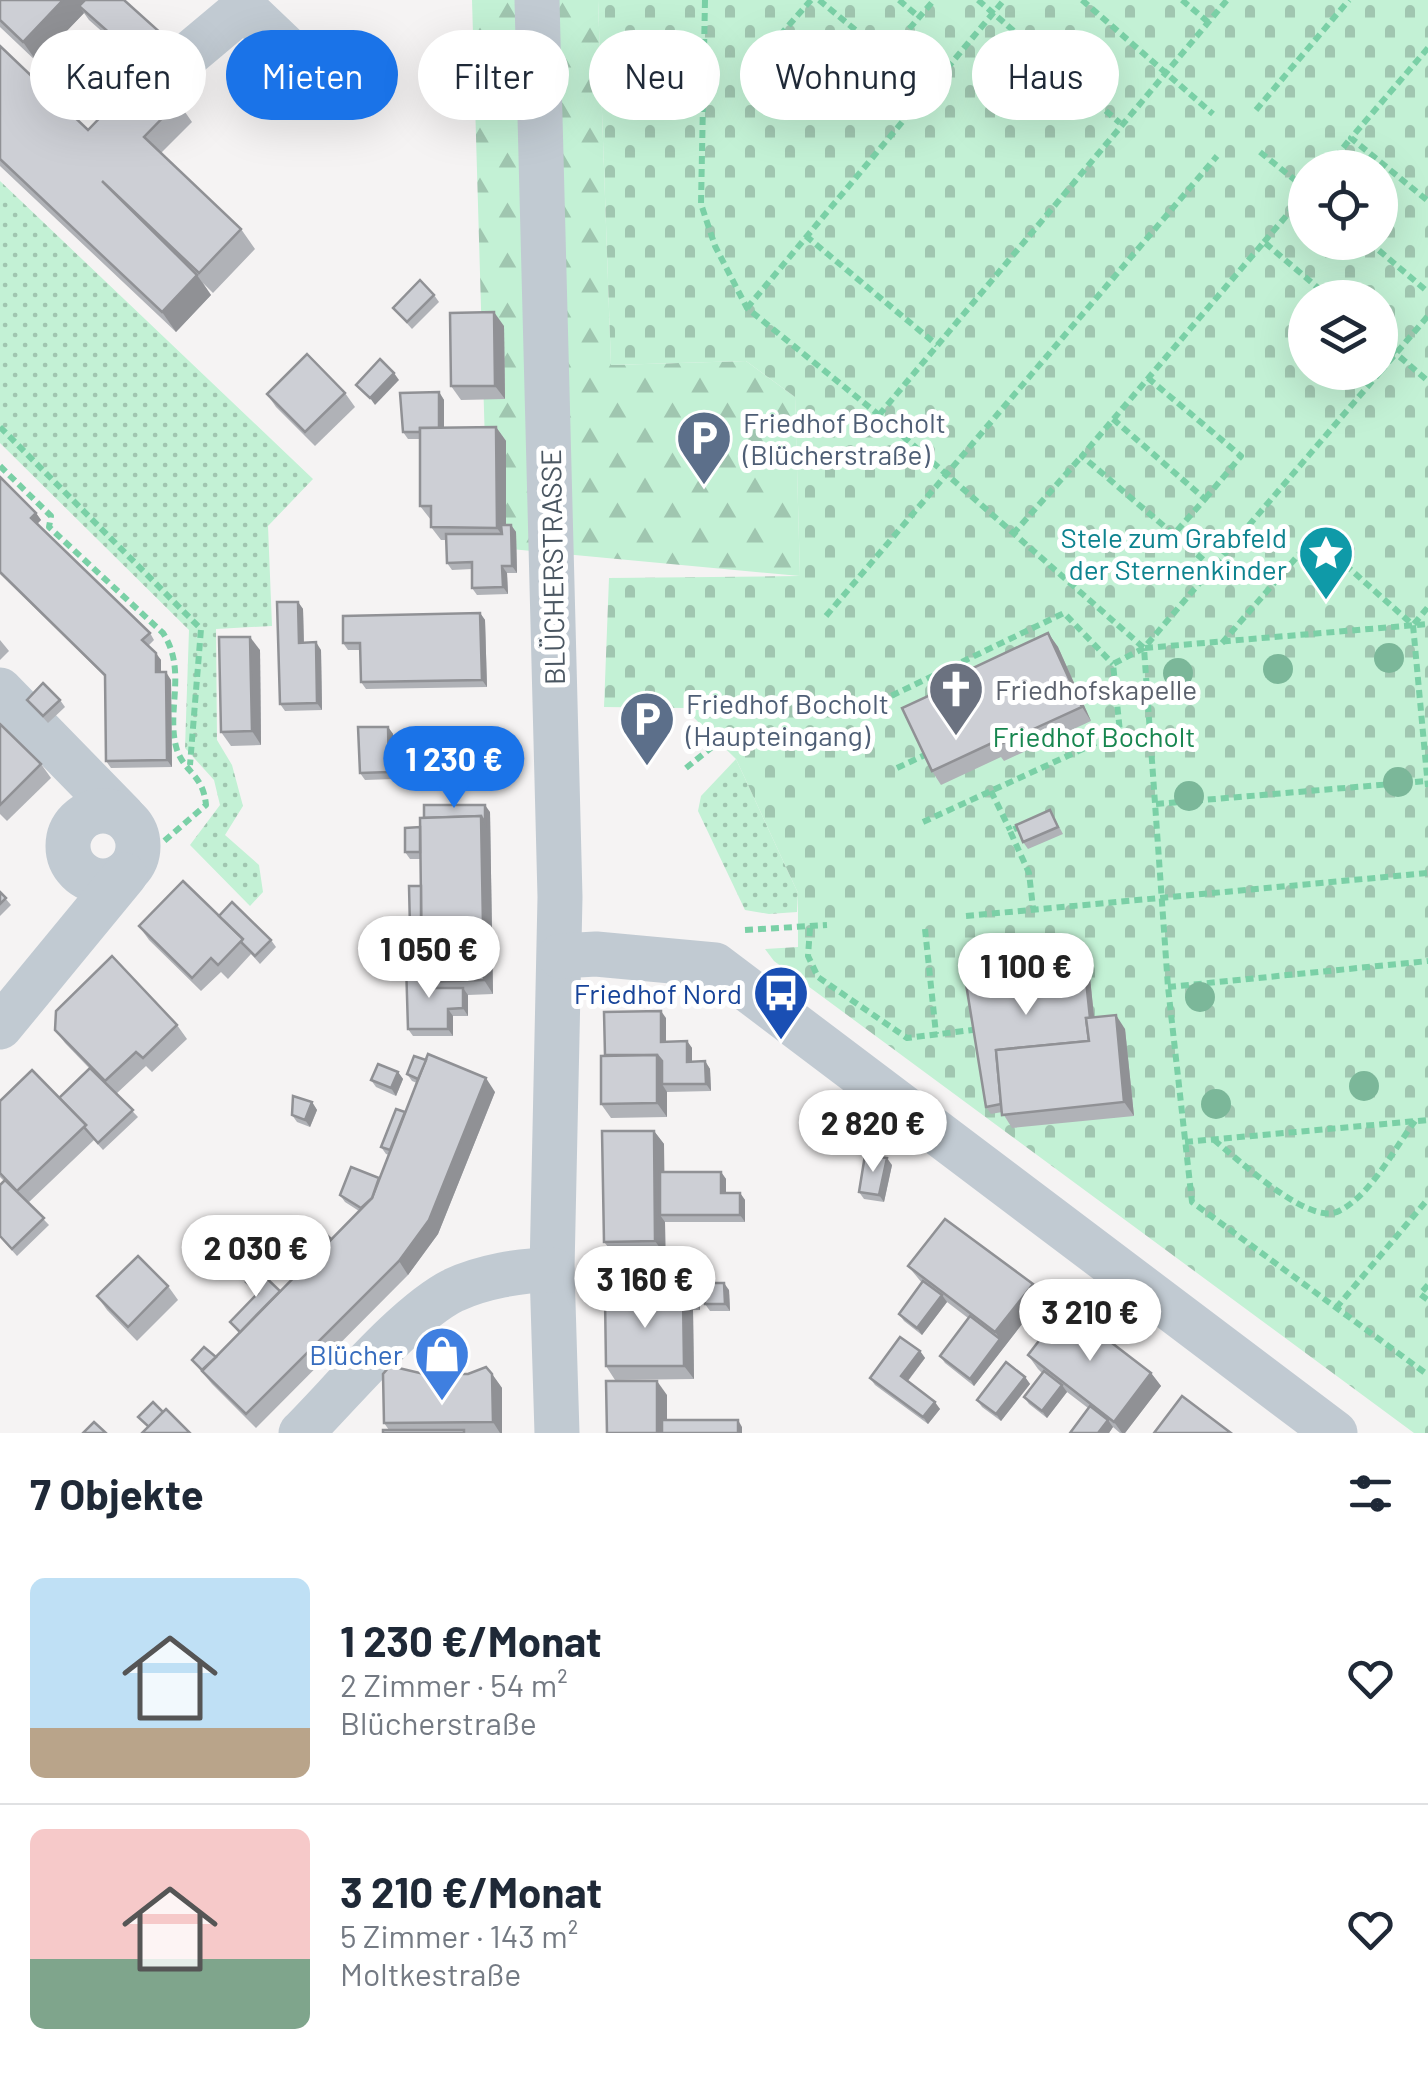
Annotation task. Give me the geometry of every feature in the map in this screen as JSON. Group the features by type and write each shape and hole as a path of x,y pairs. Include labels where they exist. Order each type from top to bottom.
{"street":[{"name":"BLÜCHERSTRASSE","path":"537,0 560,956 552,1270 557,1433"},
{"path":"206,40 244,8 267,30"},
{"path":"0,690 122,816 138,839 134,865 0,1027"},
{"path":"122,816 98,811 84,816 72,829 68,844 73,866 82,875 103,882 125,875"},
{"path":"560,956 596,954 715,965 1336,1433"},
{"path":"301,1433 411,1323 453,1290 524,1270 552,1270"}],"path":[{"path":"705,0 702,204 714,246 747,308 879,415 1144,648 1168,987 1192,1202 1428,1375"},
{"path":"785,30 811,0"},
{"path":"819,0 856,30"},
{"path":"898,0 919,17"},
{"path":"908,30 934,0"},
{"path":"978,0 1120,123"},
{"path":"747,308 1004,0"},
{"path":"1082,0 1213,114"},
{"path":"1182,0 1208,22"},
{"path":"879,415 1227,0"},
{"path":"1256,110 1349,0"},
{"path":"1341,150 1428,48"},
{"path":"1351,138 1428,202"},
{"path":"1260,152 1288,176"},
{"path":"826,616 1217,156"},
{"path":"1013,534 1288,212"},
{"path":"806,236 937,345"},
{"path":"1264,242 1309,280"},
{"path":"1390,260 1428,292"},
{"path":"1398,352 1428,316"},
{"path":"1398,356 1428,381"},
{"path":"1148,378 1241,456 1174,534"},
{"path":"1113,664 1144,648 1365,390"},
{"path":"1113,419 1205,499"},
{"path":"0,426 201,630 190,766"},
{"path":"1082,456 1213,568"},
{"path":"0,466 51,516 49,527 163,634 173,648 178,750 204,784 206,804 125,875"},
{"path":"1222,643 1314,538 1414,625"},
{"path":"1156,804 1428,783 1414,625 1428,607"},
{"path":"868,707 1064,613 1113,664 1120,732 922,822"},
{"path":"1144,648 1428,624"},
{"path":"686,768 732,731"},
{"path":"897,768 928,754"},
{"path":"991,791 1028,873 1033,908"},
{"path":"1010,830 1038,819"},
{"path":"966,916 1428,872"},
{"path":"730,931 827,925"},
{"path":"810,928 808,956 818,977 908,1038 996,1027"},
{"path":"925,929 936,1034"},
{"path":"1168,987 1428,960"},
{"path":"1185,1142 1428,1120"},
{"path":"1214,1140 1302,1208 1324,1215 1339,1212 1361,1194 1415,1122"},
{"path":"1336,1308 1428,1199"},
{"path":"1428,1285 1420,1294 1428,1300"}],"green space":[{"path":"472,0 598,0 599,30 589,30 589,120 602,120 611,365 746,361 795,397 800,576 488,547 476,120 569,120 569,30 473,30"},
{"name":"Friedhof Bocholt","path":"598,0 1428,0 1428,1433 1414,1433 774,961 765,949 798,947 798,893 736,759 684,708 604,707 609,578 800,576 795,397 746,361 611,365 602,120 720,120 720,30 599,30"},
{"path":"0,181 313,479 268,526 272,626 216,629 217,740 232,765 243,806 225,835 259,865 263,892 250,906 190,845 220,805 214,780 185,748 189,630 0,443"},
{"path":"736,759 798,893 797,912 769,914 745,910 698,811 701,796"}],"building":[{"path":"0,0 63,0 30,30 23,42 0,20"},
{"path":"85,0 124,0 157,30 106,30 79,6"},
{"path":"0,46 30,75 30,120 78,120 88,130 98,120 161,120 144,137 241,229 199,273 102,181 197,275 162,312 0,159"},
{"path":"420,280 434,295 407,322 393,308"},
{"path":"494,312 495,386 451,386 450,313"},
{"path":"307,354 345,393 305,432 267,394"},
{"path":"380,359 394,373 370,398 356,385"},
{"path":"439,392 439,428 403,432 400,393"},
{"path":"496,427 497,528 431,527 431,506 420,506 420,428"},
{"path":"0,477 36,513 31,518 150,633 142,640 156,653 156,672 166,672 167,760 106,761 105,675 0,572"},
{"path":"501,525 511,525 512,566 502,566 503,587 472,588 472,562 447,563 446,534 502,534"},
{"path":"277,602 298,602 299,643 316,642 317,703 280,704"},
{"path":"480,613 482,680 361,682 360,643 343,643 343,616"},
{"path":"1048,633 1082,707 932,771 902,708 963,680 960,674"},
{"path":"219,637 250,637 252,731 221,732"},
{"path":"43,683 60,700 43,716 27,700"},
{"path":"0,724 41,764 0,805"},
{"path":"358,727 388,727 389,772 360,773"},
{"path":"424,805 485,805 485,823 481,816 424,818"},
{"path":"1050,810 1058,827 1023,842 1016,825"},
{"path":"481,816 484,980 422,982 420,818"},
{"path":"420,827 420,852 405,852 405,828"},
{"path":"183,881 243,939 218,965 211,958 192,978 139,926"},
{"path":"409,886 421,886 421,927 410,928"},
{"path":"232,902 271,940 255,956 219,916"},
{"path":"112,956 177,1025 143,1058 136,1052 105,1081 55,1030 56,1011"},
{"path":"422,962 422,982 427,988 463,988 463,1008 448,1009 448,1029 408,1029 406,963"},
{"path":"1085,971 1089,1041 996,1050 1001,1104 986,1107 966,984"},
{"path":"661,1011 661,1042 687,1041 687,1062 705,1061 706,1084 662,1084 662,1061 657,1055 605,1055 604,1012"},
{"path":"1116,1015 1124,1102 1002,1115 996,1050 1089,1041 1086,1018"},
{"path":"428,1054 486,1078 429,1220 399,1261 246,1414 202,1371 372,1198"},
{"path":"657,1055 657,1103 601,1104 601,1056"},
{"path":"414,1056 426,1060 418,1079 407,1074"},
{"path":"378,1064 398,1072 391,1088 371,1080"},
{"path":"90,1068 133,1110 98,1143 59,1098"},
{"path":"32,1070 86,1125 17,1191 0,1173 0,1101"},
{"path":"293,1096 312,1102 305,1120 292,1115"},
{"path":"396,1109 405,1112 390,1150 381,1147"},
{"path":"602,1131 654,1131 655,1241 604,1242"},
{"path":"865,1155 887,1158 879,1195 859,1192"},
{"path":"351,1167 379,1178 372,1198 361,1208 340,1195"},
{"path":"660,1172 721,1172 721,1193 740,1193 740,1215 660,1215"},
{"path":"5,1180 44,1218 12,1249 0,1236 0,1185"},
{"path":"945,1219 1033,1284 995,1332 908,1266"},
{"path":"320,1228 331,1239 318,1253 307,1243"},
{"path":"609,1248 660,1248 661,1282 695,1282 696,1303 688,1303 683,1296 609,1298"},
{"path":"138,1256 168,1286 128,1327 97,1296"},
{"path":"258,1270 280,1291 240,1332 230,1322 258,1293 246,1282"},
{"path":"923,1281 942,1295 917,1328 899,1314"},
{"path":"704,1283 724,1283 725,1304 705,1304"},
{"path":"683,1296 684,1366 606,1366 605,1298"},
{"path":"1065,1307 1151,1373 1114,1422 1028,1355"},
{"path":"970,1316 1000,1339 970,1379 940,1356"},
{"path":"900,1337 920,1351 901,1376 935,1402 923,1417 870,1378"},
{"path":"204,1347 216,1357 202,1370 192,1360"},
{"path":"1006,1362 1025,1377 996,1414 977,1400"},
{"path":"390,1366 424,1374 468,1374 486,1367 492,1374 493,1422 384,1423 383,1374"},
{"path":"1044,1371 1062,1385 1042,1411 1024,1397"},
{"path":"606,1381 657,1381 657,1433 607,1433"},
{"path":"1182,1396 1231,1433 1154,1433"},
{"path":"153,1402 163,1412 149,1427 138,1417"},
{"path":"1090,1406 1108,1420 1098,1433 1070,1433"},
{"path":"166,1409 190,1433 142,1433"},
{"path":"662,1420 738,1420 738,1433 662,1433"},
{"path":"94,1422 106,1433 83,1433"},
{"path":"464,1430 464,1433 383,1433"}],"place":[{"name":"Friedhof Bocholt (Blücherstraße)","path":"704,487"},
{"name":"Stele zum Grabfeld der Sternenkinder","path":"1326,602"},
{"name":"Friedhofskapelle","path":"956,738"},
{"name":"Friedhof Bocholt (Haupteingang)","path":"647,768"},
{"name":"Friedhof Nord","path":"781,1042"},
{"name":"Blücher","path":"442,1403"}]}
